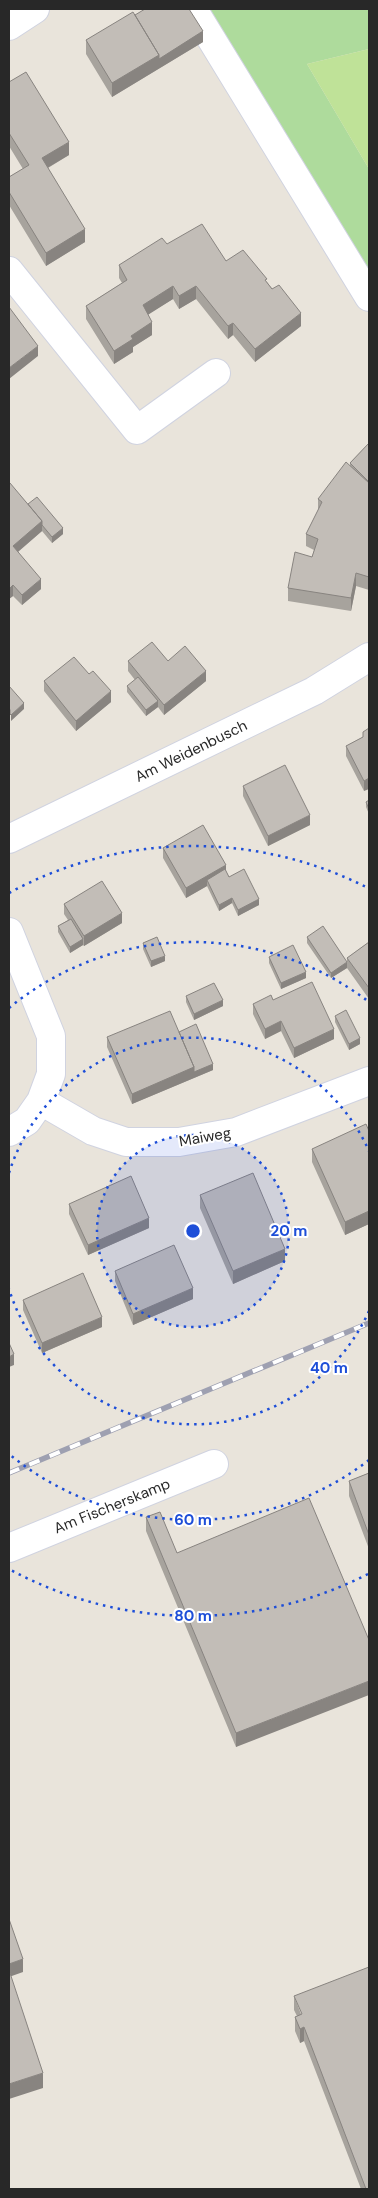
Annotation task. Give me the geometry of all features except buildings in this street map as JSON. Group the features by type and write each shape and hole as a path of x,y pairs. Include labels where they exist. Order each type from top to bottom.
{"street":[{"path":"9,26 35,9"},
{"path":"192,9 369,297"},
{"path":"9,271 137,430 216,373"},
{"name":"Am Weidenbusch","path":"9,839 314,691 369,657"},
{"path":"9,932 51,1036 51,1074 41,1101 27,1121 9,1132"},
{"name":"Maiweg","path":"41,1101 93,1131 126,1142 179,1142 236,1132 369,1081"},
{"name":"Am Fischerskamp","path":"9,1548 214,1464"}],"green space":[{"path":"201,9 369,9 369,49 307,64 369,169 369,277"},
{"path":"369,49 369,169 307,64"}],"railway":[{"path":"9,1473 369,1323"}]}
